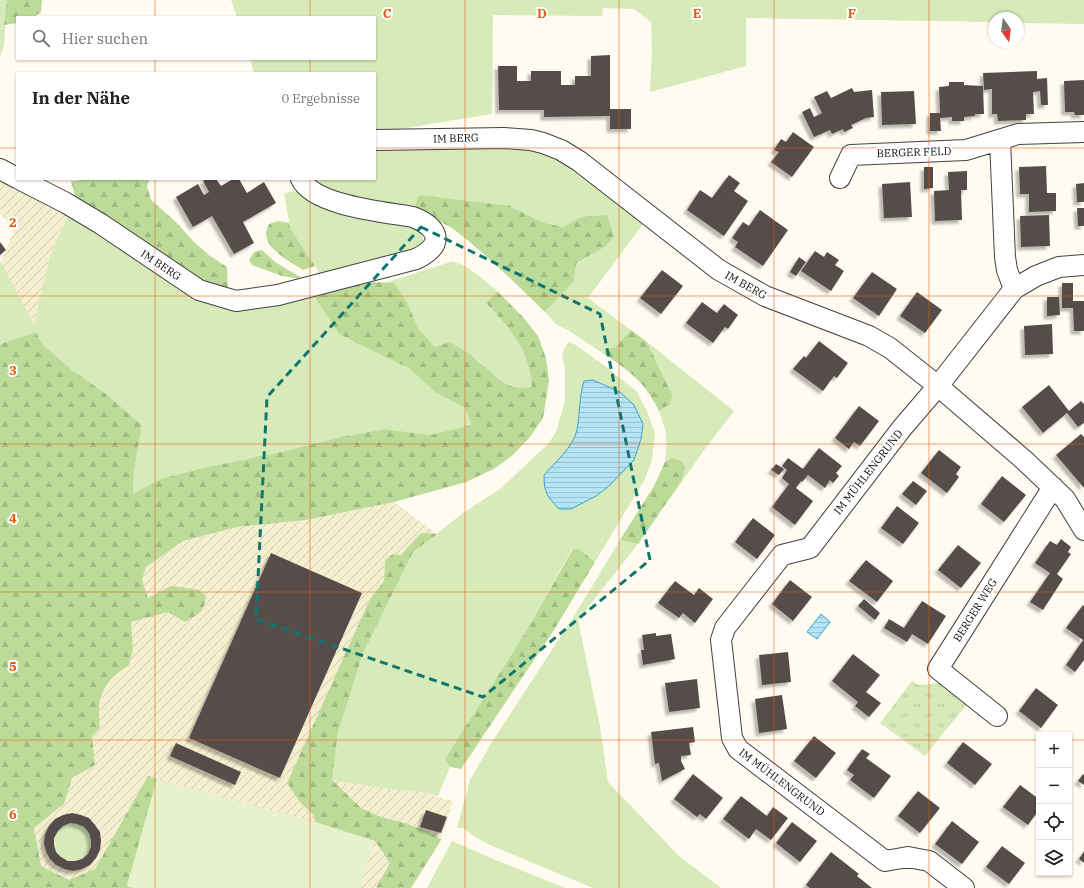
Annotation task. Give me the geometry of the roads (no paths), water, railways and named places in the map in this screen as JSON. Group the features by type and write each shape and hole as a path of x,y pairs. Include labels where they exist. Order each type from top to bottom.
{"street":[{"name":"BERGER FELD","path":"840,178 851,155 966,150 1018,134 1084,132"},
{"name":"IM BERG","path":"376,140 504,138 531,140 561,150 579,161 719,270 765,296 869,336 890,348 938,386"},
{"path":"1000,140 1005,257 1007,270 1014,289"},
{"name":"IM BERG","path":"0,169 16,178"},
{"name":"IM BERG","path":"20,180 66,203 199,290 236,302 278,295 416,259 427,253 432,248 436,240 433,230 429,225 420,220 413,217 347,205 331,200 310,190 302,180"},
{"path":"1084,265 1059,267 1036,276 1014,289 938,386 1053,487 1065,499 1084,530"},
{"name":"IM MÜHLENGRUND","path":"938,386 902,428 810,548 782,555 725,628 721,640 732,738 738,748 885,861 908,857 929,861 964,888"},
{"name":"BERGER WEG","path":"997,716 938,669 1053,487"}],"water":[{"path":"593,380 620,392 634,405 643,424 641,439 634,460 609,486 596,496 571,509 559,509 547,494 544,475 572,443 577,430 581,393 584,381"},
{"path":"821,614 830,622 817,639 807,632"}]}
